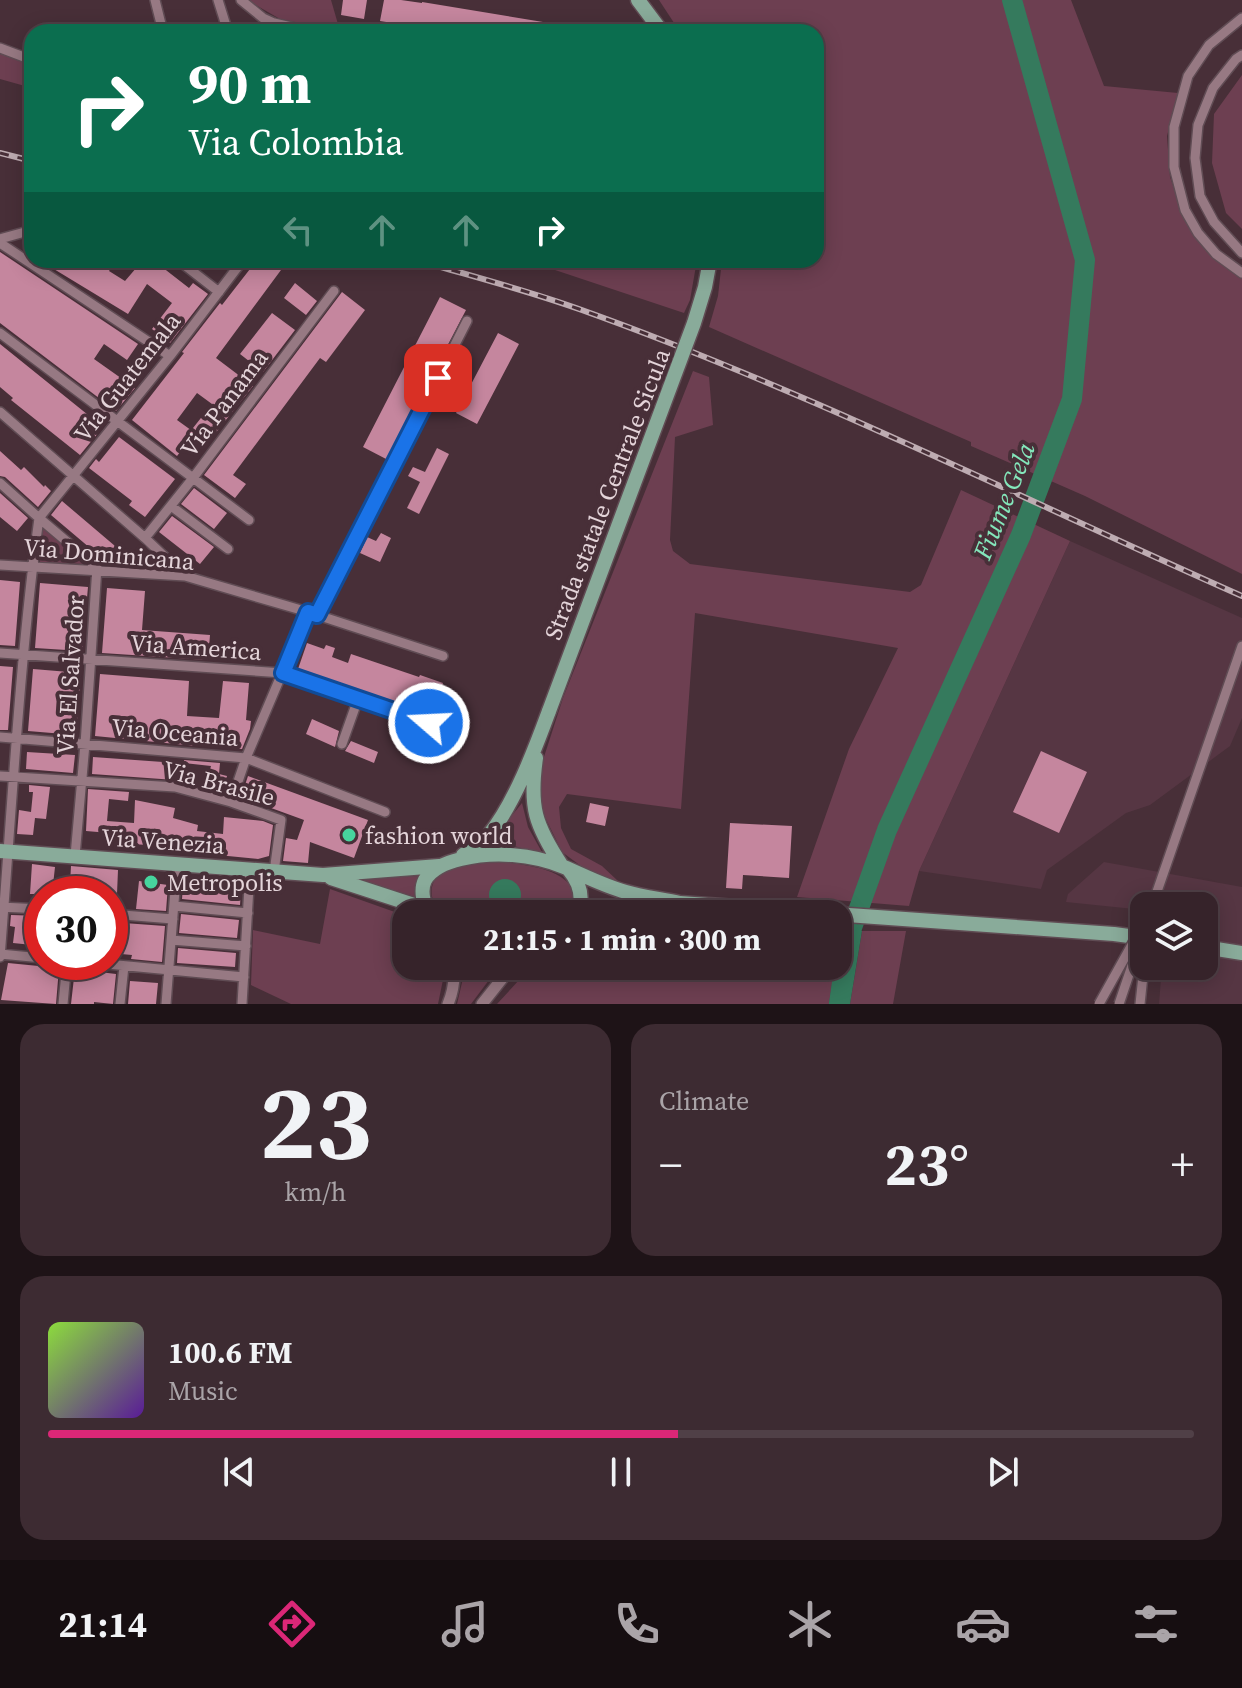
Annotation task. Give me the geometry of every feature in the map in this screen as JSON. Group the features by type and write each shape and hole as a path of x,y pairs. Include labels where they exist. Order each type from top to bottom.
{"main road":[{"path":"638,0 656,24"},
{"name":"Strada statale Centrale Sicula","path":"446,864 475,848 496,825 538,742 694,323 709,268"},
{"name":"Strada statale Centrale Sicula","path":"538,742 533,776 534,812 542,835 575,878 581,900"},
{"name":"Via Venezia","path":"4,852 323,875 446,864 473,856 529,856 594,882 664,900"},
{"path":"425,900 422,890 426,879 446,864"},
{"name":"Via Venezia","path":"323,875 396,900"},
{"path":"852,915 1130,936"},
{"path":"1218,949 1242,953"}],"street":[{"path":"155,0 161,24"},
{"path":"218,0 226,24"},
{"path":"241,0 263,18 278,24"},
{"path":"1242,18 1209,45 1188,76 1174,127 1174,167 1185,210 1198,233 1216,254 1242,273"},
{"path":"0,48 24,57"},
{"path":"1242,55 1213,88 1198,125 1195,158 1200,196 1214,222 1242,253"},
{"path":"0,241 24,233"},
{"path":"0,241 24,257"},
{"path":"40,268 170,356"},
{"path":"188,268 219,292"},
{"name":"Via Guatemala","path":"39,518 237,268"},
{"name":"Via Panama","path":"145,538 334,291"},
{"path":"231,802 246,758 283,673 467,321"},
{"path":"0,333 249,520"},
{"path":"0,412 185,576"},
{"path":"0,483 97,567 97,571"},
{"path":"171,506 228,549"},
{"path":"24,957 0,955 4,852 39,518"},
{"name":"Via Dominicana","path":"0,565 185,576 443,656"},
{"name":"Via El Salvador","path":"75,856 97,571"},
{"path":"1157,892 1242,646"},
{"name":"Via America","path":"0,653 283,673 429,723"},
{"path":"342,744 358,699"},
{"name":"Via Oceania","path":"0,737 246,758 385,812"},
{"name":"Via Brasile","path":"0,776 175,787 231,802 281,820 274,872"},
{"path":"166,1004 177,865"},
{"path":"242,1004 250,870"},
{"path":"174,906 248,913"},
{"path":"2,907 24,908"},
{"path":"128,915 173,919"},
{"path":"171,940 246,946"},
{"path":"1099,1004 1130,948"},
{"path":"128,966 244,977"},
{"path":"1119,1004 1130,971"},
{"path":"63,1004 65,980"},
{"path":"120,1004 123,980"},
{"path":"448,1004 453,980"},
{"path":"482,1004 501,980"},
{"path":"1140,1004 1143,980"}],"shaded area":[{"path":"247,0 331,0 338,24 305,24 280,19"},
{"path":"659,0 1071,0 1104,86 1178,93 1167,136 1170,177 1185,220 1215,259 1242,278 1242,574 1085,496 971,446 971,442 709,327 718,296 721,268 824,268 824,24 675,24"},
{"path":"0,54 24,61 24,86 0,79"},
{"path":"1242,75 1242,229 1226,213 1212,163 1214,114"},
{"path":"549,268 696,268 690,300 684,313"},
{"path":"693,371 709,377 713,425 675,437 670,540 673,551 690,564 910,592 921,585 961,490 1070,541 919,871 909,906 797,897 849,749 898,648 695,613 681,809 567,794 559,807 561,828 571,849 602,866 618,881 589,872 562,852 545,817 539,796 543,760 563,698"},
{"path":"43,527 84,564 40,562"},
{"path":"1070,541 1242,618 1242,718 1230,746 1150,805 1126,813 1047,870 1041,889 919,871"},
{"path":"522,803 528,827 543,854 514,846 488,845"},
{"path":"489,861 542,869 566,881 573,890 574,900 433,900 432,886 438,875 454,866"},
{"path":"1104,862 1242,887 1242,1004 1159,1004 1161,980 1218,980 1218,892 1130,892 1130,909 1066,902 1068,894"},
{"path":"420,876 417,900 412,900 351,878"},
{"path":"505,879 519,889 519,900 491,900 489,895 494,884"},
{"path":"330,889 392,911 392,980 443,980 438,1004 291,1004 251,985 253,930 320,944"},
{"path":"852,929 862,931 850,1004 829,1004 833,980 852,980"},
{"path":"862,931 906,931 893,1004 850,1004"},
{"path":"463,980 489,980 471,1004 457,1004"},
{"path":"519,980 833,980 829,1004 497,1004"}],"building":[{"path":"343,0 367,0 364,19 341,15"},
{"path":"384,0 401,0 555,24 399,24 380,21"},
{"path":"0,252 138,344 127,360 104,344 94,359 135,388 116,411 0,323"},
{"path":"52,268 111,268 109,271 125,281 136,268 163,268 189,288 193,283 208,294 170,343 152,329 172,303 147,284 128,314"},
{"path":"251,268 281,270 216,358 253,386 209,441 193,428 212,404 197,393 177,420 195,433 177,456 132,420 220,303 222,305"},
{"path":"295,283 317,301 306,315 284,298"},
{"path":"342,292 365,310 326,362 320,358 233,475 246,484 235,498 204,475"},
{"path":"440,297 466,310 388,460 363,447"},
{"path":"272,313 295,330 263,372 240,354"},
{"path":"498,333 519,344 477,424 456,413"},
{"path":"0,344 103,427 80,455 11,400 13,398 0,387"},
{"path":"119,437 175,479 145,517 129,505 132,501 89,468 96,459 99,462"},
{"path":"437,448 449,454 419,514 407,508 420,482 408,476 413,467 425,472"},
{"path":"0,451 51,491 38,507 0,476"},
{"path":"194,488 227,513 214,529 181,504"},
{"path":"0,493 28,518 17,531 0,517"},
{"path":"62,501 115,546 103,559 51,515"},
{"path":"172,516 214,547 200,564 159,532"},
{"path":"381,533 391,538 380,562 360,553 367,537 376,541"},
{"path":"0,580 20,582 15,646 0,645"},
{"path":"40,583 88,587 82,651 35,648"},
{"path":"107,588 145,591 142,630 210,635 208,660 102,653"},
{"path":"307,643 324,649 326,645 335,648 332,657 348,663 351,654 443,683 436,704 409,695 405,706 298,669"},
{"path":"0,666 13,667 8,730 0,730"},
{"path":"33,669 81,673 76,735 28,731"},
{"path":"100,674 189,681 187,716 219,718 223,681 249,683 246,720 251,721 242,749 95,736"},
{"path":"312,719 339,731 335,747 306,734"},
{"path":"351,741 378,752 374,763 345,751"},
{"path":"1041,751 1087,772 1059,833 1013,812"},
{"path":"27,752 75,755 73,773 26,769"},
{"path":"93,757 177,763 175,780 92,774"},
{"path":"184,760 220,763 219,774 227,776 223,792 208,788 209,784 206,784 211,766 184,763"},
{"path":"248,776 368,820 354,858 310,842 308,863 283,861 286,838 297,840 304,820 241,797"},
{"path":"29,785 50,787 46,819 35,818 33,835 17,834 19,810 31,812 33,792 29,792"},
{"path":"88,789 129,792 128,801 109,799 107,821 134,823 135,800 175,808 173,818 198,825 197,831 223,834 224,817 263,821 273,825 269,856 258,859 146,848 147,845 133,844 133,835 86,831"},
{"path":"590,803 609,807 605,826 586,822"},
{"path":"730,823 792,826 789,878 743,875 742,889 726,888"},
{"path":"32,864 55,867 54,876 31,876"},
{"path":"71,866 118,870 118,876 70,876"},
{"path":"139,881 168,885 166,911 136,909"},
{"path":"183,886 241,890 240,905 182,899"},
{"path":"181,914 239,920 237,938 179,933"},
{"path":"11,915 24,915 24,944 13,943 15,927 10,926"},
{"path":"128,923 165,926 162,962 131,959 132,955 128,955"},
{"path":"178,948 236,953 235,967 177,963"},
{"path":"8,963 24,965 24,980 58,980 56,1004 1,1000"},
{"path":"74,980 115,980 113,1004 71,1004"},
{"path":"130,981 158,983 156,1004 128,1004"}],"waterway":[{"name":"Fiume Gela","path":"839,1004 848,939 887,830 1021,535 1072,399 1085,260 1012,0"}],"railway":[{"path":"0,153 24,159"},
{"path":"445,268 579,309 747,374 1242,596"}],"place":[{"name":"fashion world","path":"349,835"},
{"name":"Metropolis","path":"151,882"}],"route":[{"path":"429,723 283,673 308,612 317,615 438,378"}]}
